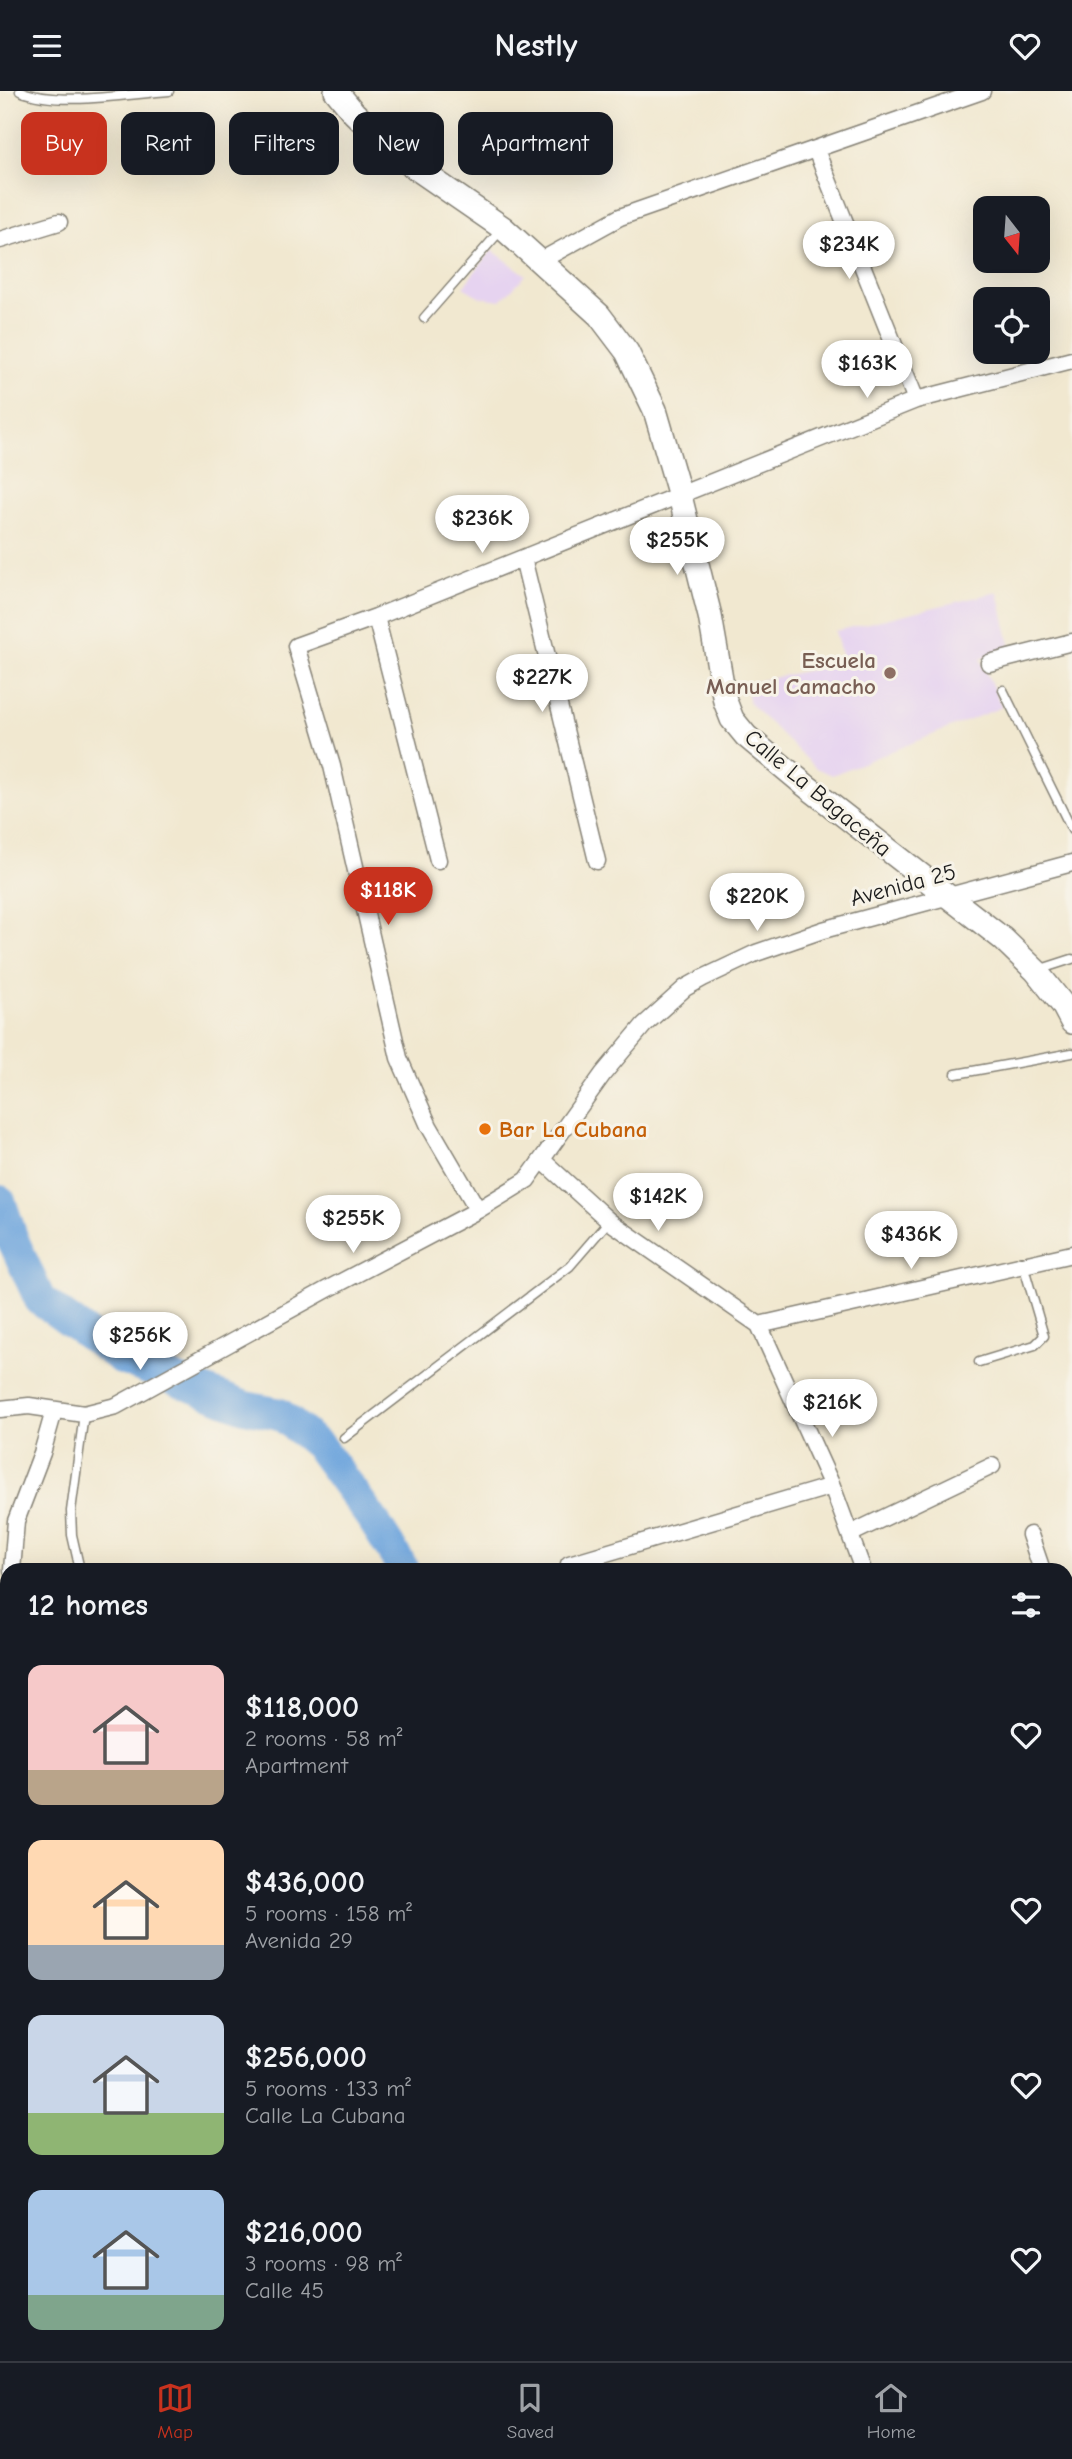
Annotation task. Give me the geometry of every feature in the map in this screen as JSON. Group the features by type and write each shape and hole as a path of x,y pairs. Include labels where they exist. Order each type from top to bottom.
{"street":[{"name":"Calle La Bagaceña","path":"337,91 354,113 400,157 503,228 540,261 599,315 627,352 655,410 680,496 710,616 725,701 732,719 746,736 796,777 1003,939 1036,971 1069,1010"},
{"path":"540,261 620,216 982,91"},
{"path":"816,149 916,400"},
{"path":"0,240 59,222"},
{"path":"478,1210 429,1126 399,1058 332,766 296,646 376,617 916,400 1072,360"},
{"path":"523,558 597,861"},
{"path":"376,617 438,860"},
{"path":"989,663 1072,642"},
{"name":"Avenida 25","path":"0,1409 29,1406 85,1414 116,1406 478,1210 527,1179 603,1074 644,1025 685,988 755,953 823,930 1072,863"},
{"path":"542,1160 609,1221 759,1325 832,1486 861,1563"},
{"path":"759,1325 1072,1254"},
{"path":"13,1563 16,1521 42,1453 54,1411"},
{"path":"850,1534 992,1466"},
{"path":"572,1563 832,1486"},
{"path":"1030,1535 1040,1563"}],"lane":[{"path":"20,91 41,98 60,99 169,91"},
{"path":"424,318 503,228"},
{"path":"1003,690 1072,830"},
{"path":"1036,971 1072,960"},
{"path":"956,1073 1072,1053"},
{"path":"344,1438 570,1266 609,1221"},
{"path":"979,1362 1035,1345 1044,1336 1023,1264"},
{"path":"78,1563 72,1535 71,1511 85,1414"}],"shaded area":[{"path":"492,250 526,275 501,300 480,297 463,287"},
{"name":"Escuela Manuel Camacho","path":"998,592 1011,649 980,659 1002,707 832,775 816,768 750,704 744,684 843,663 835,631"}],"waterway":[{"path":"0,1201 13,1240 40,1300 122,1359 245,1407 280,1414 319,1446 373,1520 400,1563"}],"place":[{"name":"Escuela Manuel Camacho","path":"890,673"},
{"name":"Bar La Cubana","path":"485,1129"}]}
